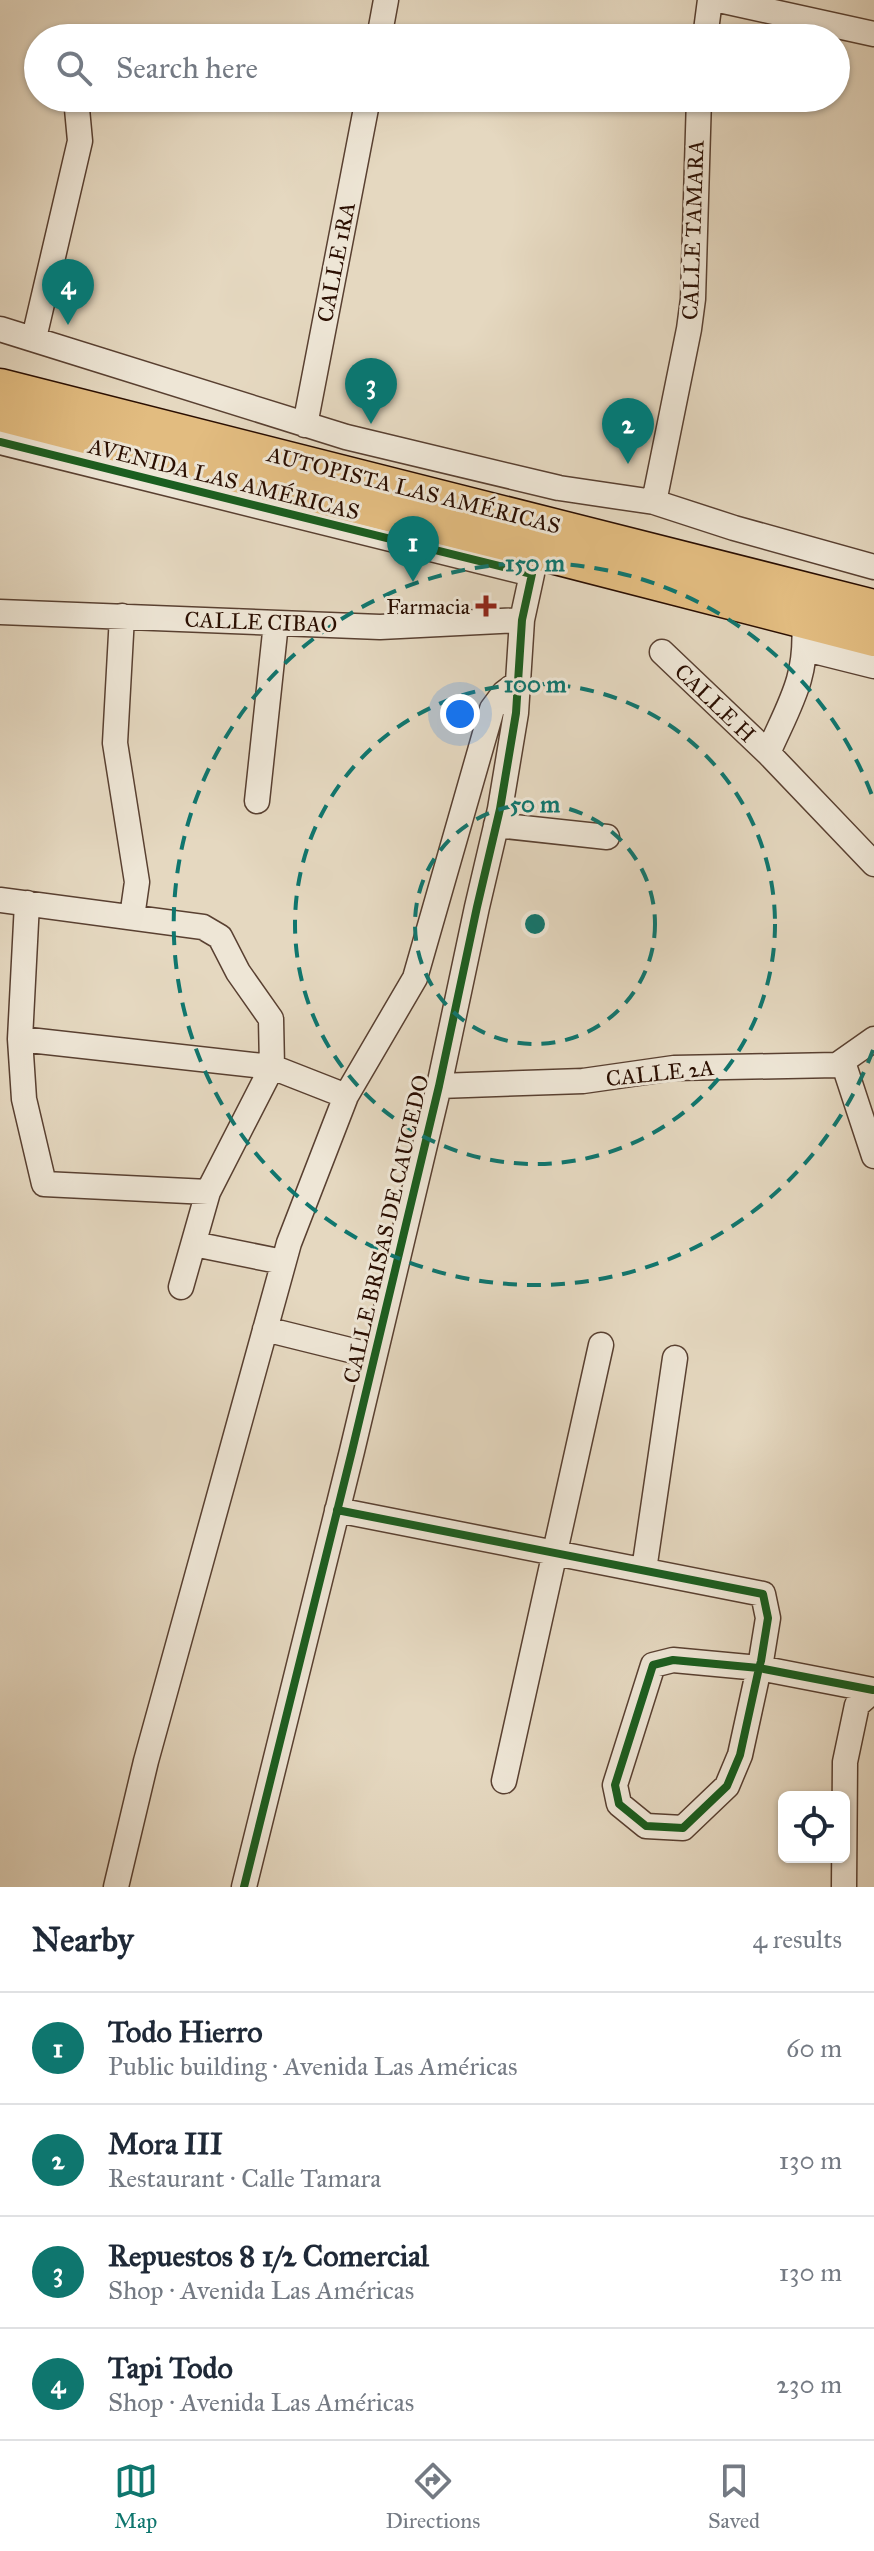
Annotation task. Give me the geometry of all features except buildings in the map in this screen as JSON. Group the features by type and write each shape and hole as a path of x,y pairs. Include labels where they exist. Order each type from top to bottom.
{"highway":[{"path":"0,363 272,454"},
{"name":"AUTOPISTA LAS AMÉRICAS","path":"0,386 874,607"},
{"name":"AUTOPISTA LAS AMÉRICAS","path":"0,414 702,596 805,635 874,639"},
{"path":"532,574 702,596"}],"street":[{"path":"382,24 386,0"},
{"path":"707,24 710,0"},
{"path":"719,0 828,24"},
{"path":"850,29 874,34"},
{"path":"34,338 80,141 77,112"},
{"name":"CALLE 1RA","path":"305,425 365,112"},
{"name":"CALLE TAMARA","path":"654,502 693,299 699,112"},
{"path":"0,329 305,425 495,474 571,490 654,502 874,567"},
{"name":"AVENIDA LAS AMÉRICAS","path":"0,442 532,574"},
{"name":"CALLE BRISAS DE CAUCEDO","path":"244,1887 439,1086 496,825 516,713 522,620 532,574"},
{"name":"CALLE CIBAO","path":"0,612 380,627 522,620"},
{"path":"122,616 115,743 137,882 132,917"},
{"path":"257,801 276,623"},
{"path":"805,635 874,666"},
{"name":"CALLE H","path":"768,753 801,681 805,635"},
{"name":"CALLE H","path":"662,652 768,753 874,864"},
{"path":"116,1887 146,1761 283,1262 346,1096 415,978 492,709 504,693 516,684"},
{"path":"496,825 607,837"},
{"path":"0,900 203,927 220,937 238,972 271,1019 272,1067 208,1192 181,1287"},
{"path":"27,903 20,1039 24,1099 44,1184 208,1192"},
{"path":"20,1039 130,1048 272,1067 346,1096"},
{"name":"CALLE 2A","path":"439,1086 583,1081 674,1068 837,1065 874,1039"},
{"path":"843,1062 874,1156"},
{"path":"194,1244 283,1262"},
{"path":"265,1329 374,1356"},
{"path":"504,1781 601,1345"},
{"path":"644,1570 675,1358"},
{"path":"337,1510 763,1594 768,1618 759,1668 740,1755 727,1786 683,1828 646,1826 619,1804 615,1785 653,1665 673,1660 759,1668 873,1690"},
{"path":"844,1887 845,1762 857,1705 873,1690"}],"cycle path":[{"path":"0,442 532,574 522,620 516,713 500,809 439,1086 244,1887"},
{"path":"337,1510 763,1594 768,1618 761,1661 759,1668 740,1755 727,1786 683,1828 646,1826 619,1804 615,1785 653,1665 673,1660 759,1668 873,1690"}],"place":[{"name":"Tapi Todo","path":"68,325"},
{"name":"Repuestos 8 1/2 Comercial","path":"371,424"},
{"name":"Mora III","path":"628,464"},
{"name":"Todo Hierro","path":"413,582"},
{"name":"Farmacia","path":"486,606"}]}
